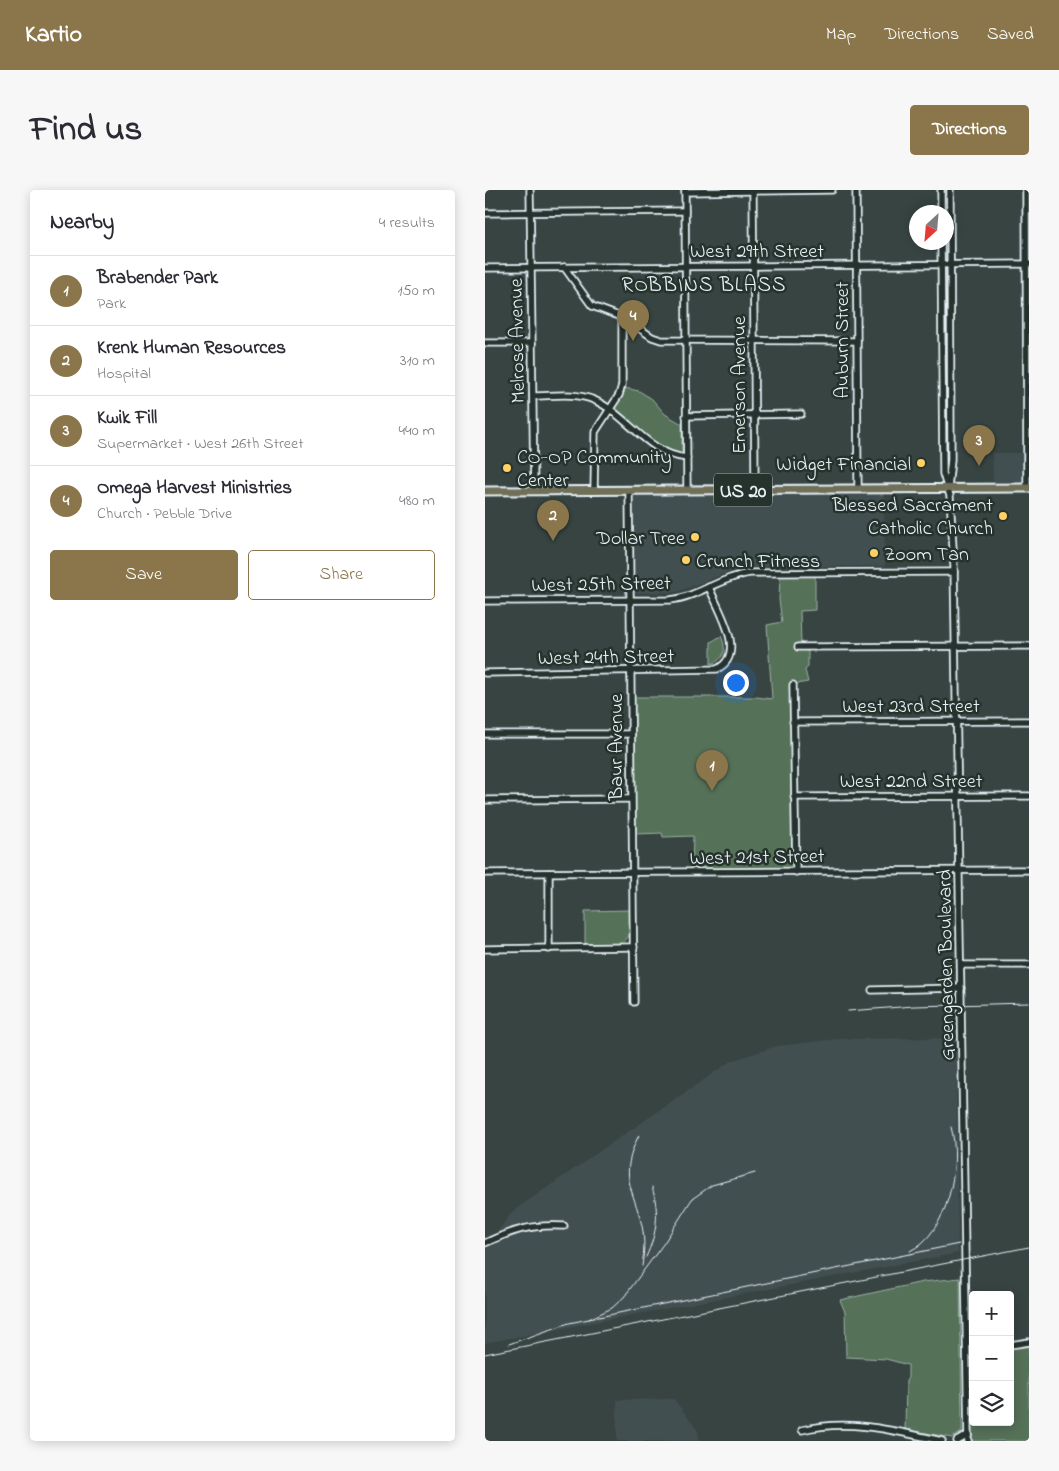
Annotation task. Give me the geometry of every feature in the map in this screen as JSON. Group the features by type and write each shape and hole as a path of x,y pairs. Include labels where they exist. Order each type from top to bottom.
{"main road":[{"name":"US 20","path":"485,492 1028,488"}],"street":[{"name":"Melrose Avenue","path":"530,190 534,491"},
{"name":"Emerson Avenue","path":"753,190 755,490"},
{"path":"687,490 685,191 832,190"},
{"name":"Auburn Street","path":"856,190 858,489"},
{"path":"941,190 941,205"},
{"name":"Greengarden Boulevard","path":"950,190 951,460 948,488 954,572 961,988 970,1336"},
{"path":"1026,190 1028,264 1028,488"},
{"path":"485,213 685,211"},
{"name":"Greengarden Boulevard","path":"941,250 943,474 948,488"},
{"name":"West 29th Street","path":"485,268 1028,264"},
{"path":"564,267 592,306 622,317 663,341 857,341"},
{"path":"594,491 595,432 622,385 622,317"},
{"path":"485,343 532,343"},
{"path":"533,396 578,396 593,400 609,410 665,454 687,458"},
{"path":"687,416 801,414"},
{"name":"Baur Avenue","path":"629,490 634,1002"},
{"name":"West 25th Street","path":"485,601 676,599 730,578 750,573 954,572"},
{"name":"West 24th Street","path":"485,673 712,670 726,663 731,653 731,640 709,587"},
{"path":"799,647 1029,646"},
{"path":"793,684 796,872"},
{"name":"West 23rd Street","path":"793,722 1029,721"},
{"path":"485,734 631,734"},
{"name":"West 22nd Street","path":"794,797 1029,796"},
{"path":"485,800 631,799"},
{"name":"West 21st Street","path":"485,873 1029,870"},
{"path":"549,873 549,949"},
{"path":"485,950 634,947"},
{"path":"961,965 1029,965"},
{"path":"872,990 961,988"},
{"path":"485,1244 520,1228 545,1225 564,1226"},
{"path":"1014,1344 1029,1342"},
{"name":"Greengarden Boulevard","path":"968,1438 969,1381"},
{"path":"802,1430 822,1425 863,1425 942,1441"},
{"path":"957,1441 968,1438"}],"shaded area":[{"path":"992,453 1024,453 1023,482 993,482"},
{"path":"884,494 885,566 750,567 728,572 677,592 634,593 633,496"},
{"path":"956,1038 958,1253 485,1343 485,1248 513,1211 731,1061 777,1046 837,1039"},
{"path":"674,1399 698,1431 699,1441 617,1441 617,1400"}],"green space":[{"path":"624,388 639,391 652,399 665,414 682,424 682,454 666,450 656,444 615,411 614,407"},
{"path":"780,575 815,575 815,610 800,611 801,644 798,645 799,650 808,651 808,667 805,670 808,682 790,685 793,866 789,869 692,870 693,836 663,837 662,833 635,834 633,771 634,697 756,697 772,699 767,625 782,622 779,600"},
{"path":"721,636 724,645 722,656 711,664 711,642"},
{"path":"630,910 629,936 622,944 585,945 585,911"},
{"path":"960,1278 962,1432 952,1438 905,1429 908,1365 886,1359 846,1357 845,1312 840,1300 923,1282"},
{"path":"1029,1345 1029,1441 972,1441 972,1426 1014,1426 1014,1347"}],"railway":[{"path":"848,1011 914,1006 1029,1003"},
{"path":"910,1251 923,1242 934,1229 943,1214 949,1196 955,1160 951,1127"},
{"path":"639,1135 629,1161 628,1172 643,1231 642,1266"},
{"path":"509,1344 569,1323 589,1319 612,1308 624,1297 664,1243 692,1199 712,1185 755,1173"},
{"path":"646,1257 653,1240 657,1214 652,1187"},
{"path":"589,1319 959,1244"},
{"path":"485,1354 1029,1247"}],"place":[{"name":"Omega Harvest Ministries","path":"633,341"},
{"name":"Widget Financial","path":"921,463"},
{"name":"Kwik Fill","path":"979,466"},
{"name":"CO-OP Community Center","path":"507,468"},
{"name":"Blessed Sacrament Catholic Church","path":"1003,516"},
{"name":"Dollar Tree","path":"695,537"},
{"name":"Krenk Human Resources","path":"553,541"},
{"name":"Zoom Tan","path":"874,553"},
{"name":"Crunch Fitness","path":"686,560"},
{"name":"Brabender Park","path":"712,791"}],"district":[{"name":"ROBBINS BLASS","path":"704,284"}]}
